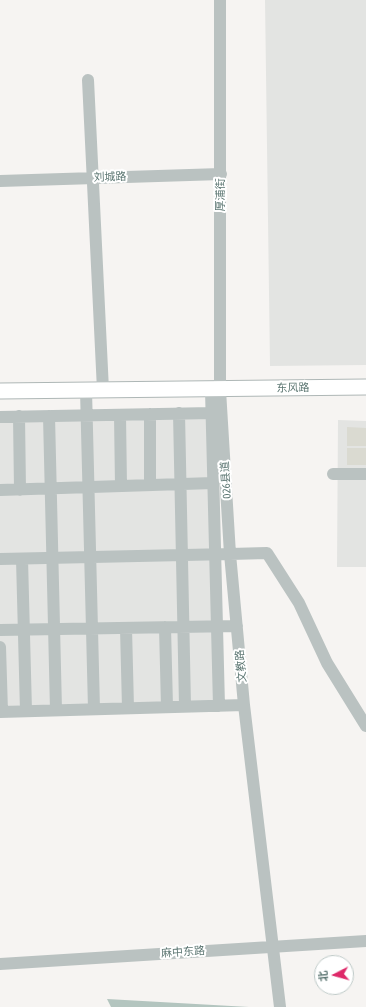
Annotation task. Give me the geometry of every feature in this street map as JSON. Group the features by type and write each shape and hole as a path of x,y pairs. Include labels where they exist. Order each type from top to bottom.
{"main road":[{"name":"东风路","path":"216,390 366,387"},
{"path":"0,391 216,390"}],"street":[{"name":"厚浦街","path":"216,390 221,174 220,0"},
{"path":"88,80 103,390"},
{"name":"刘城路","path":"0,181 221,174"},
{"path":"86,390 94,709"},
{"path":"216,390 212,413 219,706"},
{"name":"026县道","path":"216,390 230,554"},
{"path":"0,417 212,413"},
{"path":"120,414 121,486"},
{"path":"150,414 150,485"},
{"path":"179,414 184,706"},
{"path":"19,416 20,490"},
{"path":"49,416 56,710"},
{"path":"333,474 366,474"},
{"path":"0,490 213,483"},
{"path":"0,559 267,553 299,603 327,663 366,726"},
{"name":"文教路","path":"230,554 244,705 280,1007"},
{"path":"22,559 26,711"},
{"path":"0,630 237,626"},
{"path":"165,627 166,707"},
{"path":"126,628 128,708"},
{"path":"0,647 1,712 244,705"},
{"name":"麻中东路","path":"0,964 366,941"}],"shaded area":[{"path":"265,0 366,0 366,365 270,366"},
{"path":"0,415 209,418 215,702 0,706"},
{"path":"338,420 366,421 366,567 337,567"},
{"path":"347,427 366,428 366,446 347,446"},
{"path":"347,448 366,448 366,465 347,465"},
{"path":"107,999 249,1007 111,1007"}]}
